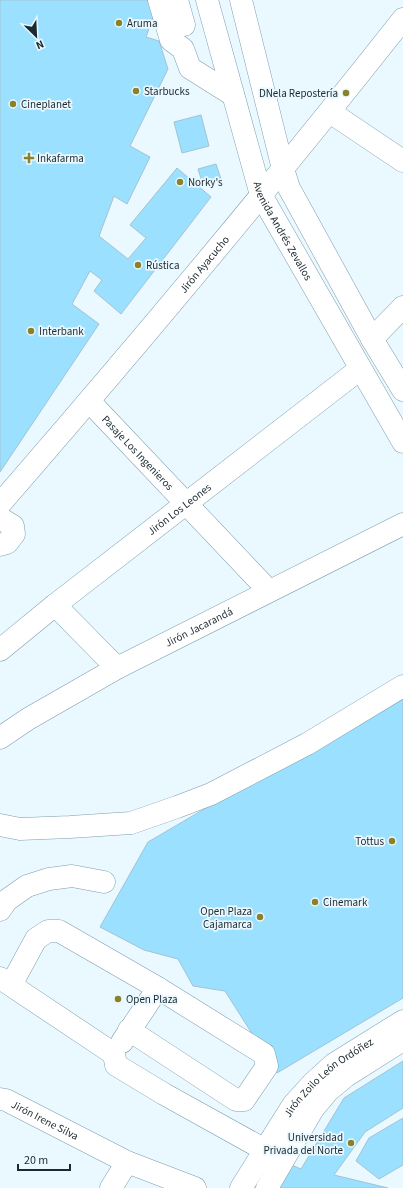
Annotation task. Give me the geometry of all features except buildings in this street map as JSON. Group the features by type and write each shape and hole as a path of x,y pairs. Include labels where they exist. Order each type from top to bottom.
{"main road":[{"path":"159,0 171,40 183,49 190,68 232,95"},
{"path":"176,0 184,25"},
{"name":"Avenida Andrés Zevallos","path":"207,0 232,95 261,195 403,442"},
{"path":"241,0 289,188 372,339 403,390"},
{"name":"Jirón Ayacucho","path":"0,504 89,401 283,169 403,19"},
{"path":"330,112 403,161"},
{"path":"372,339 403,307"},
{"name":"Jirón Los Leones","path":"0,650 185,504 360,369"},
{"name":"Pasaje Los Ingenieros","path":"89,401 269,592"},
{"path":"0,518 13,526 14,534 7,543 0,545"},
{"name":"Jirón Jacarandá","path":"0,738 28,719 117,668 403,524"},
{"path":"56,605 117,668"},
{"path":"0,825 20,829 70,828 131,823 211,794 293,751 403,686"},
{"path":"0,910 7,900 27,886 49,879 72,876 104,882"},
{"path":"114,1054 5,982 36,939 48,931 59,931 158,988 264,1054 267,1066 244,1100 236,1100 130,1030"},
{"path":"158,988 114,1054 116,1064 164,1094 265,1150"},
{"name":"Jirón Zoilo León Ordóñez","path":"241,1188 293,1105 313,1083 334,1064 403,1021"},
{"name":"Jirón Zoilo León Ordóñez","path":"267,1188 313,1109 328,1091 346,1076 403,1040"},
{"name":"Jirón Irene Silva","path":"2,1103 127,1162 195,1188"},
{"path":"111,1188 127,1162"}],"place":[{"name":"Aruma","path":"119,23"},
{"name":"Starbucks","path":"136,91"},
{"name":"DNela Repostería","path":"346,93"},
{"name":"Cineplanet","path":"13,104"},
{"name":"Inkafarma","path":"29,158"},
{"name":"Norky's","path":"180,182"},
{"name":"Rústica","path":"138,265"},
{"name":"Interbank","path":"31,331"},
{"name":"Tottus","path":"392,841"},
{"name":"Cinemark","path":"315,902"},
{"name":"Open Plaza Cajamarca","path":"260,917"},
{"name":"Open Plaza","path":"118,999"},
{"name":"Universidad Privada del Norte","path":"351,1143"}]}
